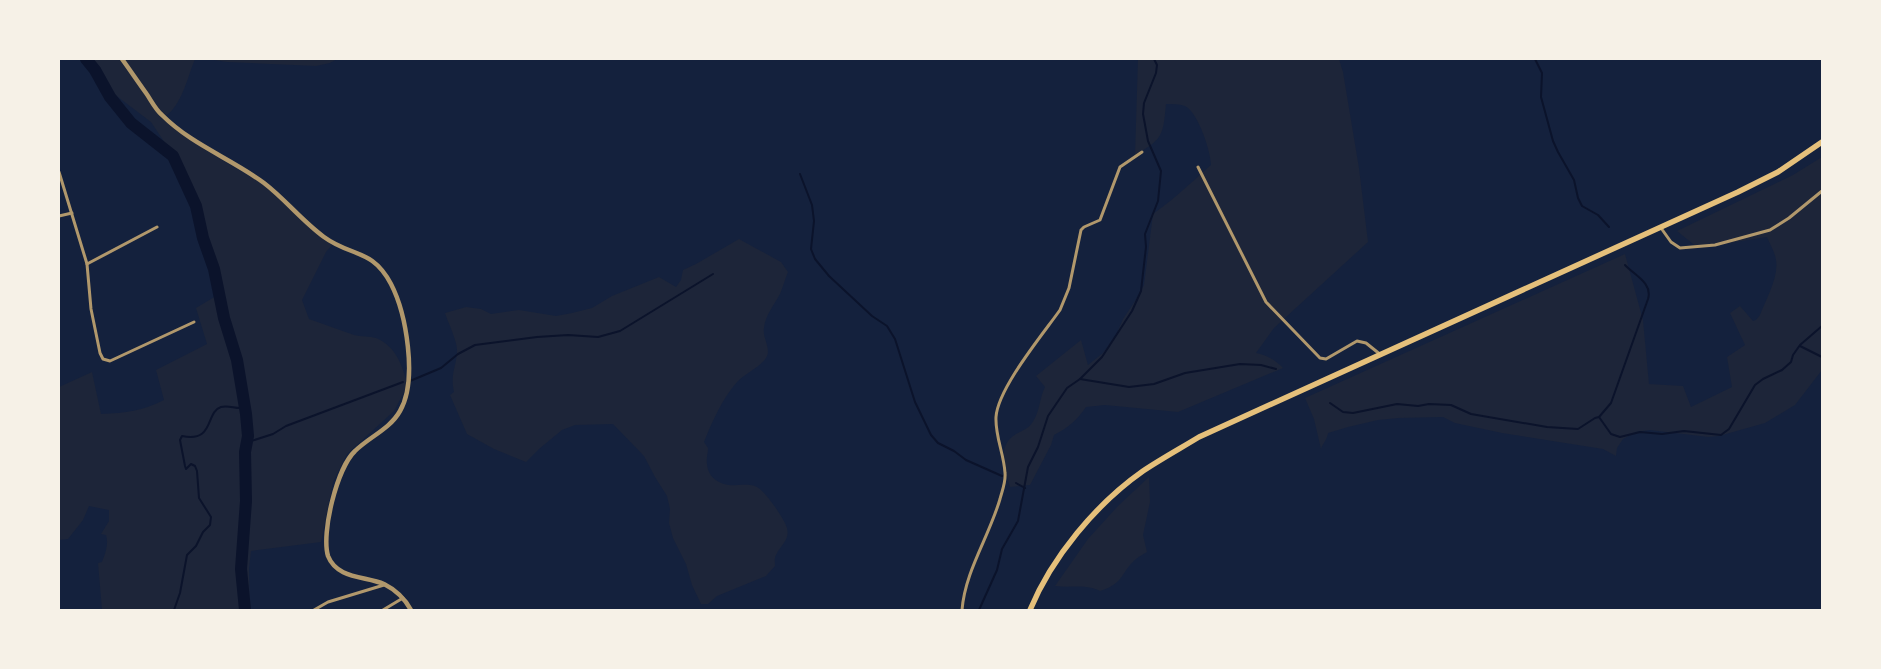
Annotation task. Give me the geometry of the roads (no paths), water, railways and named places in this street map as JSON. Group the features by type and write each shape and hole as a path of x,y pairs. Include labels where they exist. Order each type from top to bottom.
{"highway":[{"path":"1030,610 1036,594 1062,553 1092,515 1142,471 1199,437 1382,356 1661,228 1778,172 1822,142"}],"street":[{"path":"122,59 160,114 176,128 198,144 247,171 272,189 325,238 371,258 383,271 391,284 399,303 407,355 408,376 405,402 394,420 361,445 346,461 338,480 326,537 329,558 340,571 384,584 403,598 411,610"},
{"path":"962,610 963,599 972,568 996,512 1005,478 996,425 998,407 1017,372 1066,299 1081,230 1100,220 1120,168 1142,152"},
{"path":"1198,167 1260,292 1276,314 1320,358 1326,358 1357,340 1366,343 1382,356"},
{"path":"59,172 87,264 96,336 101,356 110,361 194,322"},
{"path":"1661,228 1671,242 1680,248 1716,245 1770,230 1789,218 1822,190"},
{"path":"59,216 72,213"},
{"path":"87,264 157,227"},
{"path":"314,610 328,602 384,584"},
{"path":"383,610 403,598"}],"waterway":[{"path":"86,59 95,70 110,97 131,123 173,156 196,206 203,238 214,269 224,318 237,360 246,414 248,436 245,452 246,501 241,569 245,610"},
{"path":"979,610 997,570 1002,549 1018,521 1028,467 1038,447 1048,416 1067,388 1080,379 1102,357 1132,311 1141,291 1146,247 1145,234 1158,201 1161,171 1148,141 1143,114 1144,103 1156,73 1157,65 1154,59"},
{"path":"1535,59 1542,73 1541,97 1553,141 1574,180 1578,198 1582,206 1598,215 1609,227"},
{"path":"800,174 812,205 814,221 811,249 815,259 829,276 872,316 887,326 895,339 915,402 931,435 938,443 966,460 1002,476"},
{"path":"1330,403 1343,412 1353,413 1397,404 1418,406 1429,404 1451,405 1471,414 1547,427 1578,429 1599,417 1611,403 1648,299 1648,288 1625,265"},
{"path":"410,381 441,368 458,354 475,345 537,337 568,335 598,337 620,331 713,274"},
{"path":"1599,417 1611,434 1620,437 1640,432 1662,434 1684,431 1721,435 1729,429 1755,385 1782,370 1791,362 1793,355 1800,345 1822,326"},
{"path":"1800,346 1822,357"},
{"path":"1080,379 1129,387 1154,384 1185,373 1240,364 1261,365 1276,369"},
{"path":"245,443 273,434 286,426 403,382"},
{"path":"174,610 180,593 187,555 196,546 203,532 210,525 211,517 199,498 195,466 191,464 186,469 180,440 182,436 192,437 200,435 205,431 216,410 221,407 240,408 245,403"},
{"path":"59,445 59,453"},
{"path":"1016,483 1025,488"}]}
